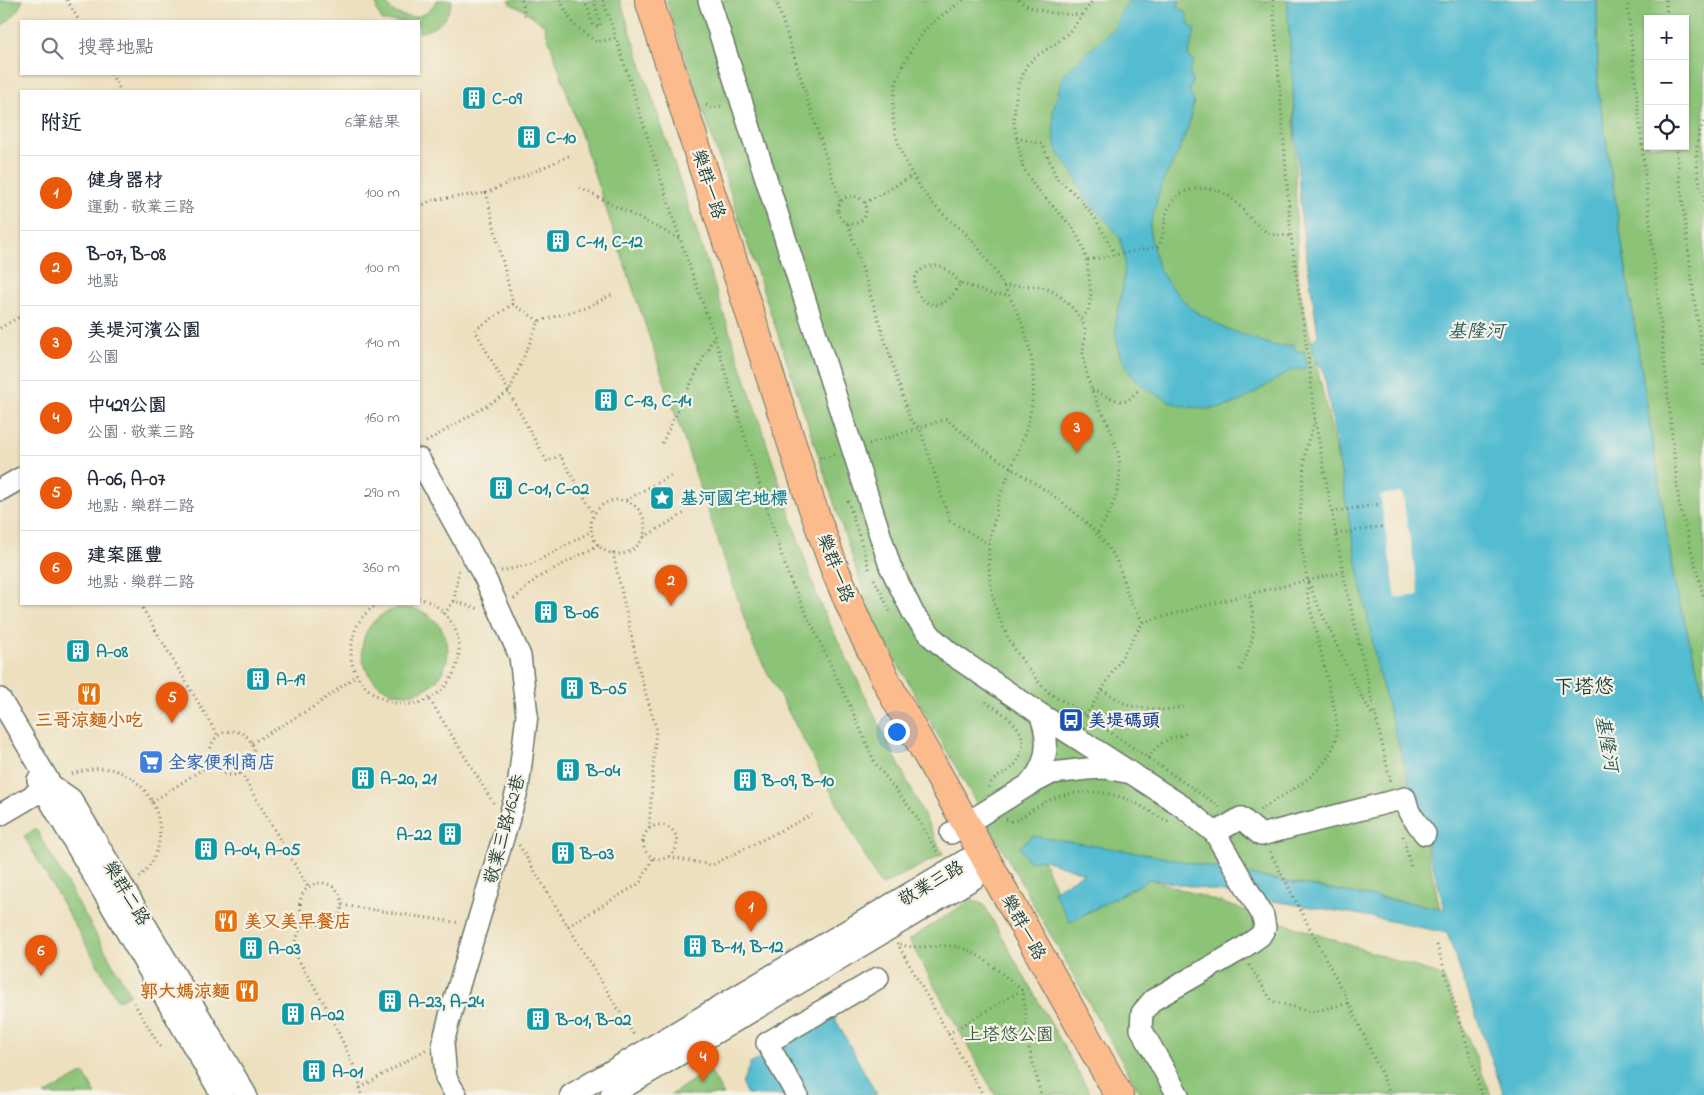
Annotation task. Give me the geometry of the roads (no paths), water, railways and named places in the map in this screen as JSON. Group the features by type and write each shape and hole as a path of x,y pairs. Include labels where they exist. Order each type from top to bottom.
{"main road":[{"name":"樂群一路","path":"630,0 789,493 818,577 878,705 952,838 976,866 1119,1095"},
{"name":"樂群一路","path":"649,0 810,500 835,570 860,628 895,698 952,838"},
{"name":"樂群一路","path":"976,866 1099,1095"}],"street":[{"path":"709,0 890,566 914,615 933,638 950,653 1040,714 1135,774 1182,806 1215,833 1263,916 1265,928 1260,936 1240,950 1153,1000 1142,1013 1141,1029 1178,1095"},
{"name":"敬業三路162巷","path":"420,454 485,578 491,610 520,656 527,716 518,788 451,1012 444,1043 446,1078 456,1095"},
{"path":"0,490 20,479"},
{"name":"樂群二路","path":"0,699 47,787 222,1095"},
{"path":"1027,786 1038,775 1045,755 1046,731 1040,714"},
{"name":"樂群二路","path":"0,715 47,787 71,799 246,1095"},
{"path":"952,838 1027,786 1052,773 1106,768 1135,774"},
{"path":"0,815 47,787"},
{"path":"1215,833 1241,818 1261,835 1404,798 1409,812 1425,834"},
{"name":"敬業三路","path":"610,1095 633,1089 976,866"},
{"name":"敬業三路","path":"571,1095 976,866"},
{"path":"797,1095 767,1043 878,978"}],"water":[{"path":"1130,0 1180,0 1178,8 1187,13 1189,25 1195,30 1188,56 1194,61 1190,73 1193,81 1189,90 1194,101 1189,124 1178,153 1161,185 1150,226 1151,239 1158,267 1168,283 1190,308 1224,328 1275,346 1294,345 1296,351 1305,352 1307,368 1290,371 1243,400 1225,407 1203,409 1177,405 1146,389 1131,374 1120,355 1116,335 1116,318 1123,287 1125,260 1120,238 1110,224 1085,198 1074,174 1057,151 1054,138 1053,110 1064,74 1115,27 1122,10"},
{"name":"基隆河","path":"1287,0 1597,0 1598,89 1675,586 1704,695 1704,1095 1504,1095 1447,933 1356,914 1150,879 1070,922 1053,891 1084,873 1041,859 1029,862 1019,847 1033,836 1141,853 1281,881 1445,909 1378,671 1351,531 1323,368 1316,364 1311,342 1318,335 1301,217"},
{"path":"834,1017 877,1095 747,1095 742,1084 750,1064"}],"place":[{"name":"C-09","path":"474,98"},
{"name":"C-10","path":"529,137"},
{"name":"C-11, C-12","path":"558,241"},
{"name":"C-13, C-14","path":"606,400"},
{"name":"美堤河濱公園","path":"1077,453"},
{"name":"C-01, C-02","path":"501,488"},
{"name":"基河國宅地標","path":"662,498"},
{"name":"B-07, B-08","path":"671,606"},
{"name":"B-06","path":"546,612"},
{"name":"A-08","path":"78,651"},
{"name":"A-19","path":"258,679"},
{"name":"B-05","path":"572,688"},
{"name":"三哥涼麵小吃","path":"89,694"},
{"name":"美堤碼頭","path":"1071,720"},
{"name":"A-06, A-07","path":"172,723"},
{"name":"全家便利商店","path":"151,762"},
{"name":"B-04","path":"568,770"},
{"name":"A-20, 21","path":"363,778"},
{"name":"B-09, B-10","path":"745,780"},
{"name":"A-22","path":"450,834"},
{"name":"A-04, A-05","path":"206,849"},
{"name":"B-03","path":"563,853"},
{"name":"美又美早餐店","path":"226,921"},
{"name":"健身器材","path":"751,932"},
{"name":"B-11, B-12","path":"695,946"},
{"name":"A-03","path":"251,948"},
{"name":"建案匯豐","path":"41,976"},
{"name":"郭大媽涼麵","path":"247,991"},
{"name":"A-23, A-24","path":"390,1001"},
{"name":"A-02","path":"293,1014"},
{"name":"B-01, B-02","path":"538,1019"},
{"name":"A-01","path":"314,1071"},
{"name":"中429公園","path":"703,1082"}],"district":[{"name":"下塔悠","path":"1584,686"}],"park label":[{"name":"上塔悠公園","path":"1009,1034"}]}
